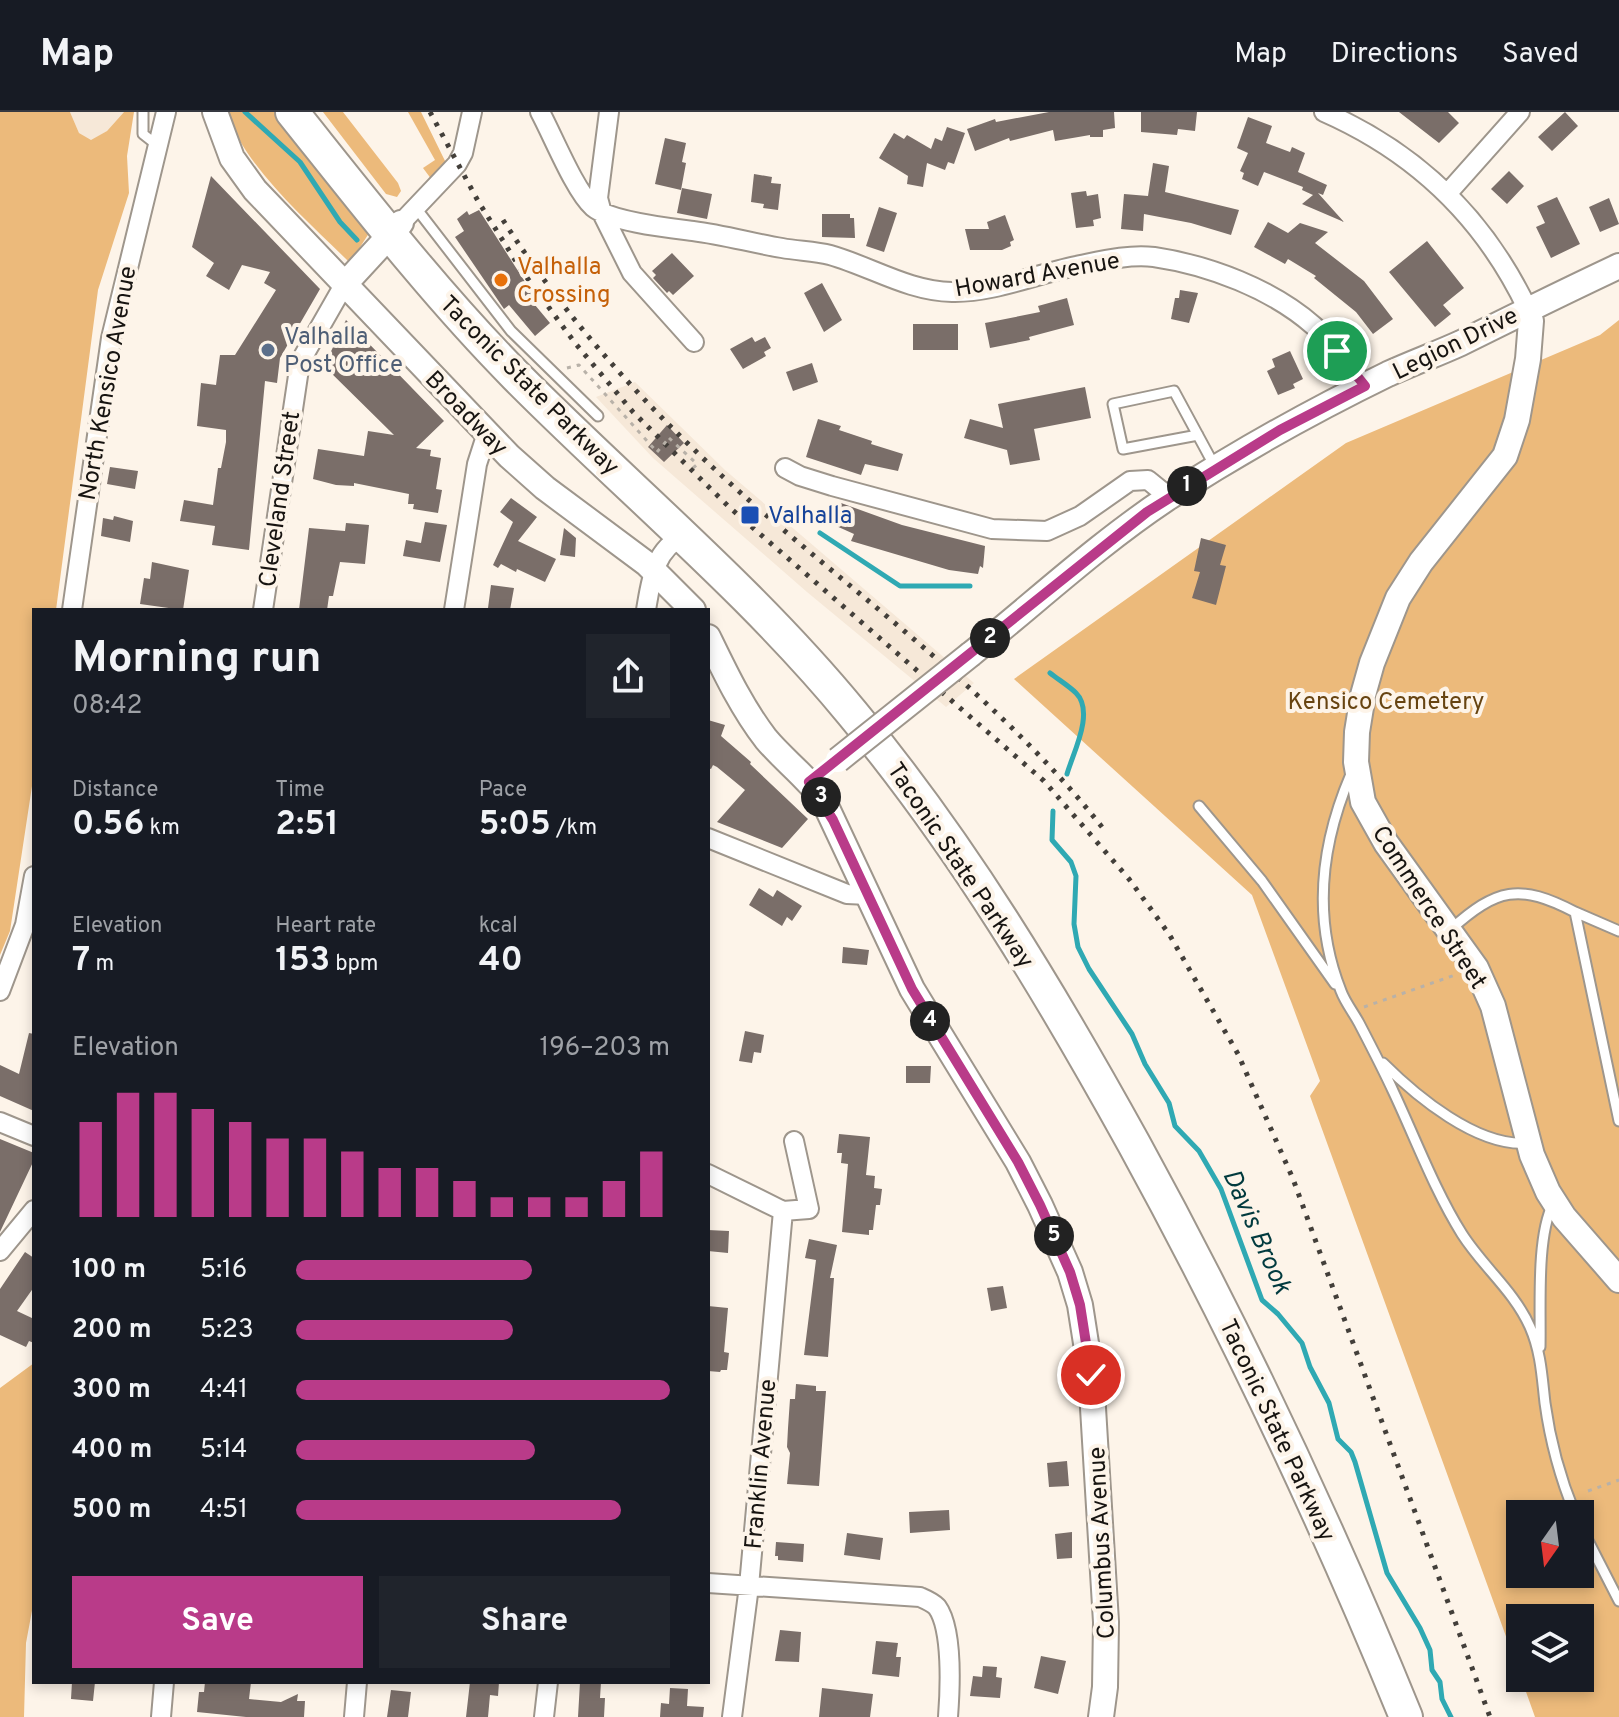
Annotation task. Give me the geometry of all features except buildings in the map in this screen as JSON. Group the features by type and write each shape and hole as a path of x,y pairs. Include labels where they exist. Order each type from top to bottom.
{"highway":[{"name":"Taconic State Parkway","path":"292,112 402,222 511,371 689,534 772,622 872,737 944,833 1028,961 1119,1117 1218,1304 1310,1494 1406,1717"},
{"name":"Taconic State Parkway","path":"312,112 504,341 745,572 807,637 886,729 959,826 1081,1017 1219,1270 1325,1488 1424,1717"}],"street":[{"name":"North Kensico Avenue","path":"72,608 111,338 166,112"},
{"name":"Broadway","path":"215,112 225,146 246,179 344,285 487,433 545,488 654,571 691,608"},
{"name":"Cleveland Street","path":"263,608 299,369 304,355 344,285 457,164 463,153 472,112"},
{"path":"540,112 580,189 592,206 602,213"},
{"path":"609,112 598,198 602,213 632,273 694,342"},
{"path":"1324,112 1385,143 1417,166 1447,194 1506,268 1527,308"},
{"path":"1447,194 1520,112"},
{"name":"Howard Avenue","path":"602,213 648,225 726,235 816,253 871,268 902,283 954,292 1002,285 1046,272 1115,258 1153,257 1231,276 1276,299 1312,325 1365,386"},
{"name":"Legion Drive","path":"809,782 1107,542 1169,497 1280,430 1365,386 1619,266"},
{"name":"Commerce Street","path":"1527,308 1531,321 1528,359 1517,420 1505,456 1421,562 1398,598 1363,695 1356,762 1363,802 1386,843 1476,968 1493,1006 1529,1143 1553,1203 1618,1277"},
{"path":"454,608 477,464 487,433"},
{"path":"785,468 832,486 992,529 1047,531 1080,516 1130,481 1148,480 1169,497"},
{"path":"646,608 654,571 665,547 689,534"},
{"path":"710,641 755,724 774,748 809,782 833,820 868,895 847,894 710,839"},
{"path":"0,991 25,925 32,887"},
{"name":"Columbus Avenue","path":"868,895 926,1014 1018,1162 1070,1272 1080,1305 1091,1375 1106,1622 1105,1687 1101,1717"},
{"path":"0,1122 32,1135"},
{"path":"710,1175 783,1211 809,1209 794,1141"},
{"name":"Franklin Avenue","path":"732,1717 749,1586 783,1211"},
{"path":"0,1251 32,1212"},
{"path":"710,1583 920,1597 934,1604 940,1613 951,1671 948,1717"},
{"path":"161,1717 164,1684"},
{"path":"354,1717 357,1684"},
{"path":"544,1717 548,1684"}],"lane":[{"path":"143,112 143,134 157,145"},
{"path":"402,222 598,416"},
{"path":"1198,435 1123,449 1113,404 1174,391 1198,435 1216,468"},
{"path":"1342,993 1331,960 1325,920 1324,859 1331,827 1356,762"},
{"path":"1199,806 1262,881 1342,993 1377,1058 1446,1206 1464,1237 1516,1301 1540,1355"},
{"path":"1450,930 1491,898 1519,892 1549,899 1619,931"},
{"path":"1575,912 1619,1121"},
{"path":"1377,1058 1414,1092 1451,1117 1497,1140 1529,1143"},
{"path":"1553,1203 1546,1217 1543,1244 1540,1355 1545,1407 1570,1500"},
{"path":"1594,1552 1619,1601"}],"path":[{"path":"553,372 579,365 657,452 669,438 699,463 693,468"},
{"path":"1353,1011 1476,968"},
{"path":"1588,1491 1619,1480"}],"shaded area":[{"path":"70,112 124,112 107,131 91,141 79,133"},
{"path":"635,382 725,470 974,683 946,707 653,458 596,397"}],"green space":[{"path":"0,112 70,112 79,133 91,140 107,131 124,112 134,112 127,156 129,193 98,290 56,608 32,608 32,786 10,931 0,955"},
{"path":"227,112 283,112 371,230 350,263 263,173 235,133"},
{"path":"323,112 343,112 398,183 401,191 397,197 386,194"},
{"path":"408,112 421,112 447,165 432,180 423,168 435,160"},
{"name":"Kensico Cemetery","path":"1619,320 1619,1717 1535,1717 1526,1692 1594,1692 1594,1604 1506,1604 1506,1636 1310,1096 1320,1081 1252,895 1014,679 1346,443 1600,335"},
{"path":"32,1364 32,1611 26,1643 24,1717 0,1717 0,1388"}],"waterway":[{"name":"Davis Brook","path":"245,112 300,162 340,222 357,240"},
{"name":"Davis Brook","path":"820,533 900,586 970,586"},
{"name":"Davis Brook","path":"1050,673 1076,693 1083,711 1081,733 1067,774"},
{"name":"Davis Brook","path":"1053,811 1052,840 1071,862 1076,876 1074,924 1078,947 1132,1034 1145,1064 1169,1103 1175,1126 1199,1151 1221,1189 1262,1300 1302,1343 1310,1367 1329,1403 1338,1439 1351,1452 1355,1462 1387,1573 1430,1650 1432,1670 1440,1682 1442,1699 1451,1717"}],"railway":[{"path":"430,112 478,201 522,271 575,343 633,412 729,507 1044,781 1129,879 1169,934 1238,1054 1293,1179 1490,1717"},
{"path":"503,220 583,330 675,431 742,494 976,694 1062,780 1102,827"}],"place":[{"name":"Valhalla Crossing","path":"501,280"},
{"name":"Valhalla Post Office","path":"268,350"},
{"name":"Valhalla","path":"750,515"}],"route":[{"path":"1091,1375 1080,1305 1070,1272 1040,1205 1018,1162 912,989 833,820 809,782 1147,512 1280,430 1365,386 1337,351"}]}
